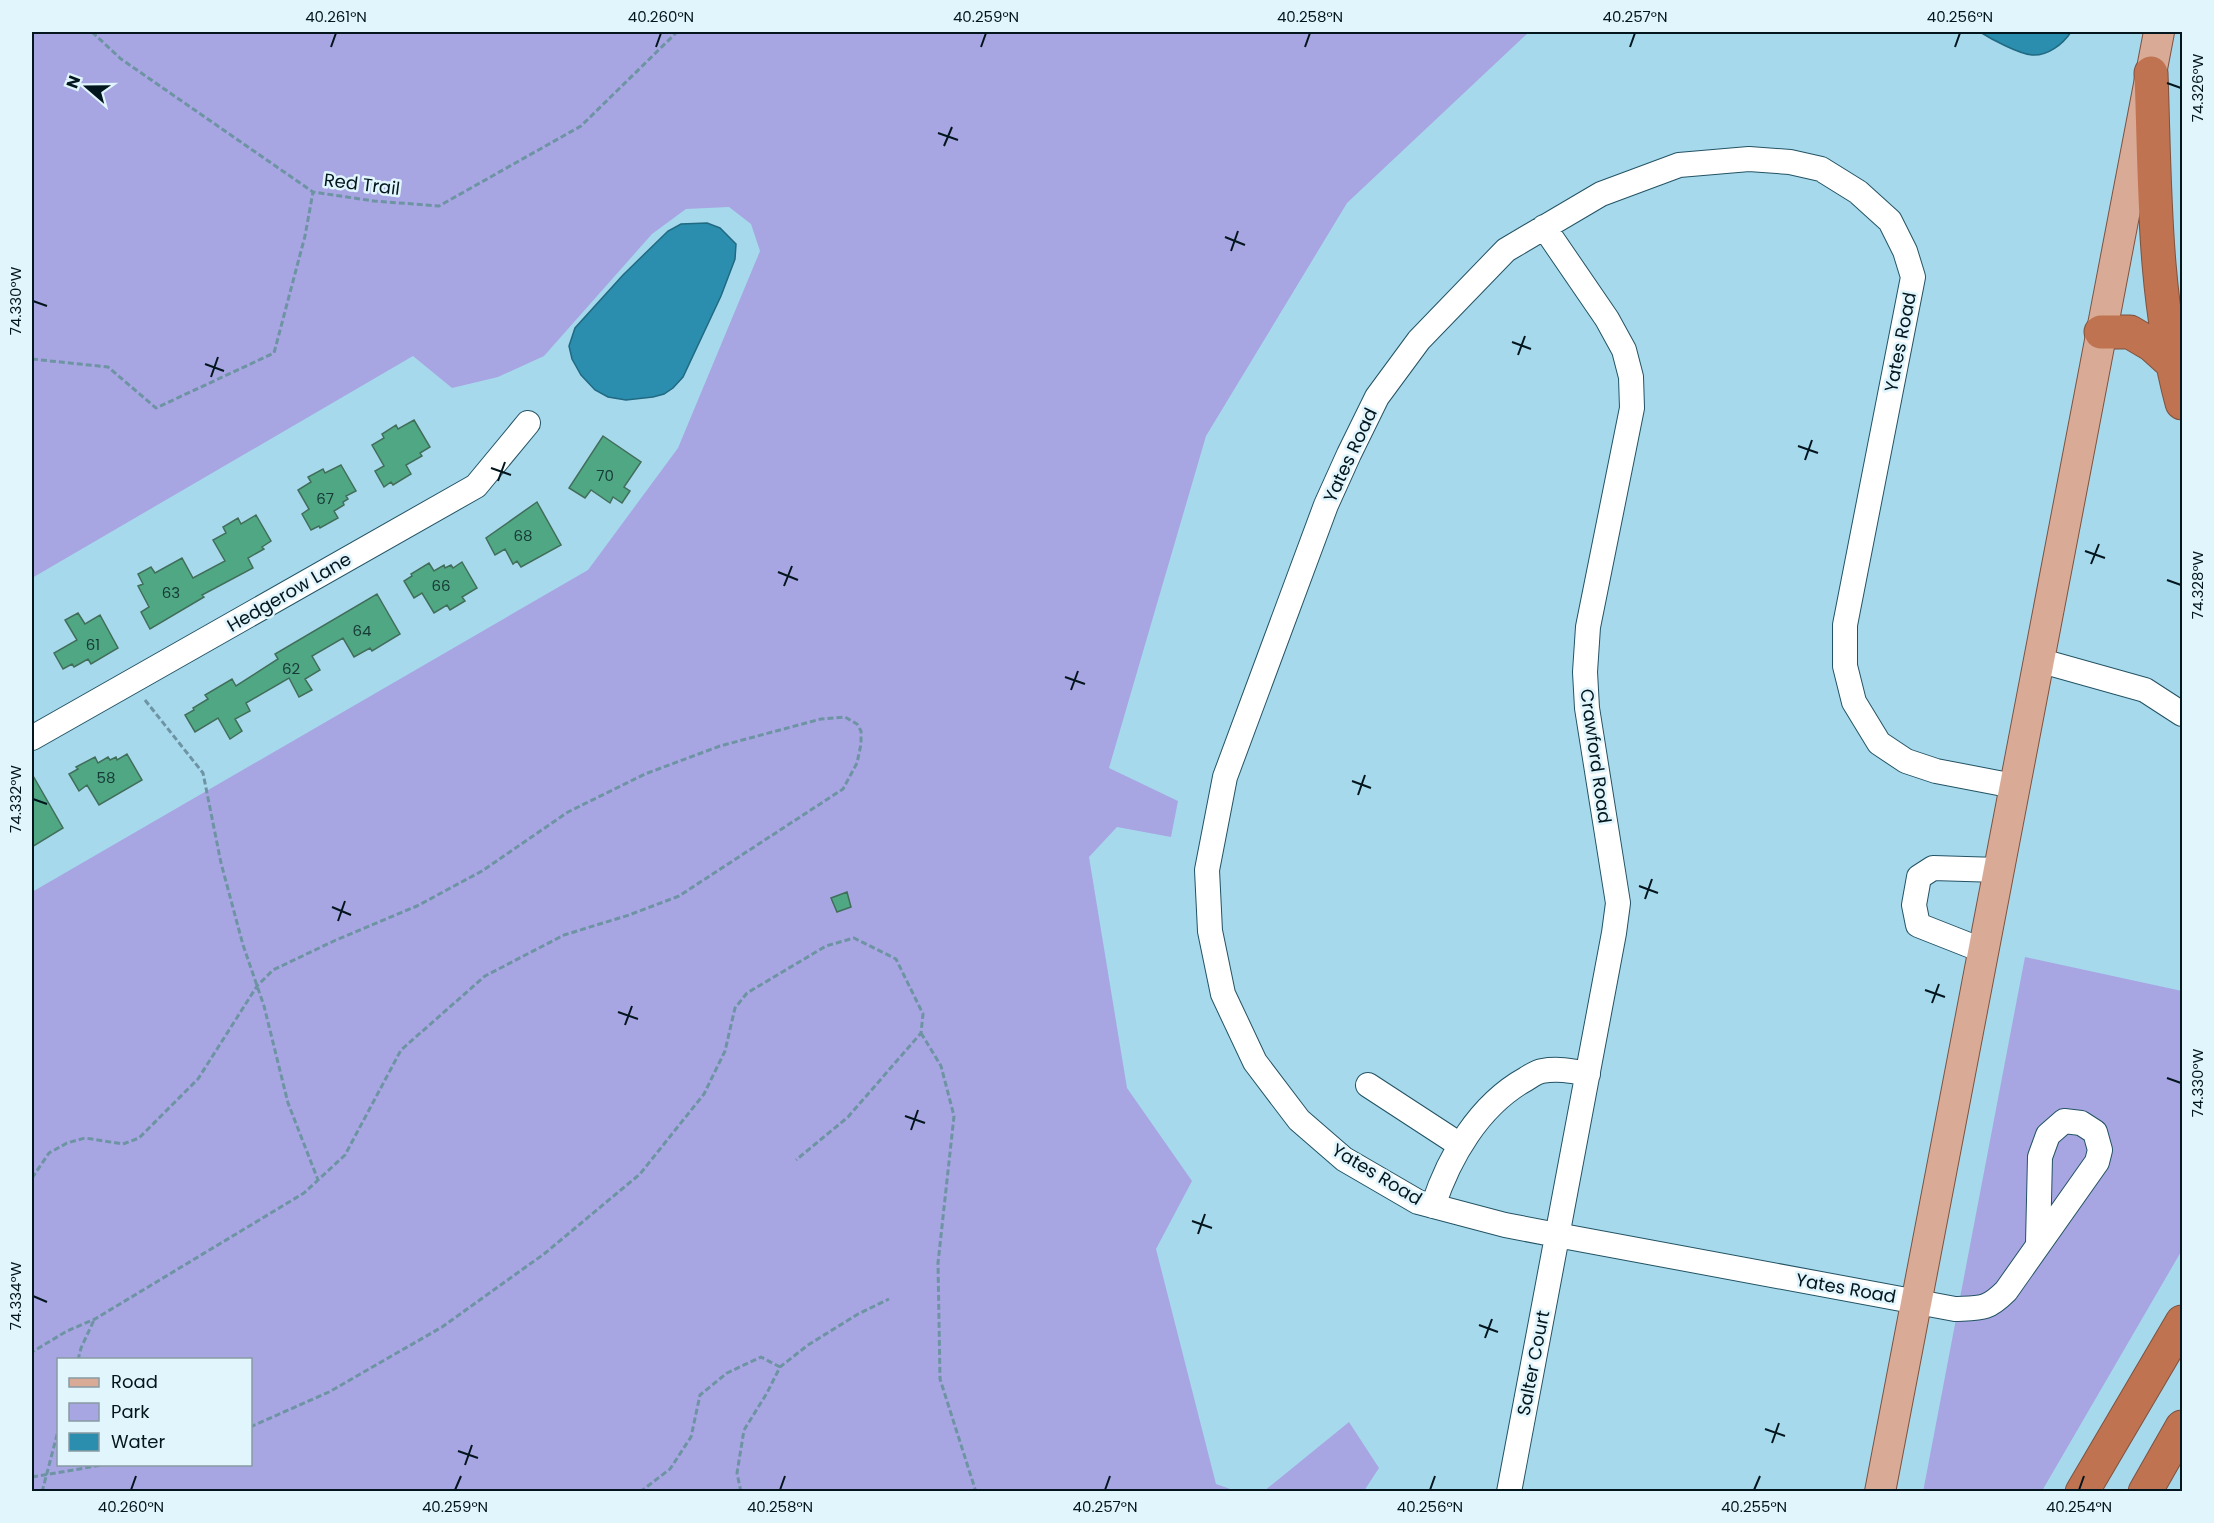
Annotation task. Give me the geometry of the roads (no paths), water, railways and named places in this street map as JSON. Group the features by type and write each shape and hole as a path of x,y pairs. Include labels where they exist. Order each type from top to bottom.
{"highway":[{"path":"2151,73 2158,257 2172,363 2182,403"},
{"path":"2101,332 2130,332 2152,345 2172,363"},
{"path":"2082,1491 2182,1322"},
{"path":"2145,1491 2182,1427"}],"main road":[{"path":"1880,1491 2159,32"}],"street":[{"name":"Yates Road","path":"2014,786 1936,771 1906,761 1879,743 1854,702 1845,666 1845,625 1913,277 1905,251 1890,221 1858,192 1821,169 1790,162 1749,159 1679,165 1601,194 1506,250 1458,297 1419,340 1377,397 1348,454 1326,505 1225,777 1207,870 1210,931 1223,994 1254,1062 1299,1120 1344,1159 1418,1202 1505,1225 1557,1235 1955,1309 1978,1309 1993,1305 2006,1291 2097,1162 2100,1150 2095,1132 2081,1123 2064,1121 2048,1135 2040,1158 2038,1244"},
{"name":"Crawford Road","path":"1544,227 1607,319 1624,350 1631,377 1632,408 1587,638 1585,672 1587,708 1618,903 1557,1235"},
{"name":"Hedgerow Lane","path":"32,738 476,486 528,423"},
{"path":"2038,660 2145,690 2182,714"},
{"path":"1984,951 1918,925 1914,905 1919,877 1933,868 1999,870"},
{"path":"1433,1206 1447,1168 1460,1145 1510,1088 1540,1071 1562,1069 1588,1074"},
{"path":"1368,1085 1460,1145"},
{"name":"Salter Court","path":"1509,1491 1557,1235"}],"water":[{"path":"1980,32 2071,32 2064,41 2044,54 2032,55 2013,49"},
{"path":"707,223 720,228 736,244 735,259 721,296 683,377 664,394 653,397 626,400 608,397 595,390 581,375 572,359 569,346 575,328 623,275 668,231 681,224"}]}
